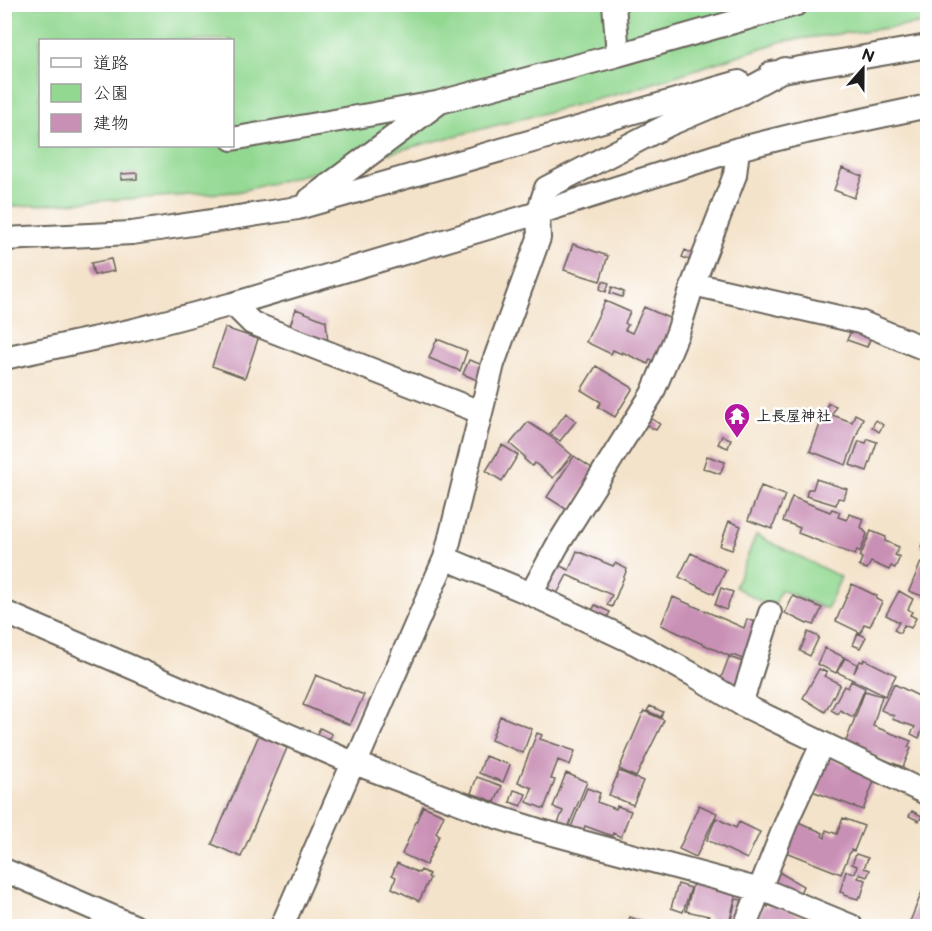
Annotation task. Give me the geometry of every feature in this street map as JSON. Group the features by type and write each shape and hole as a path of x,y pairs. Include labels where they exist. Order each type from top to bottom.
{"street":[{"path":"614,4 618,55"},
{"path":"234,139 440,102 797,4"},
{"path":"4,239 132,233 298,208 785,69 927,46"},
{"path":"282,927 353,763 362,751 445,558 493,364 539,238 538,213 546,188 670,124 736,96 785,69"},
{"path":"298,208 440,102"},
{"path":"4,358 134,330 233,304 538,213 738,149 927,106"},
{"path":"531,594 557,546 652,394 678,332 693,284 735,175 738,149"},
{"path":"693,284 860,322 927,350"},
{"path":"233,304 252,323 480,412"},
{"path":"445,558 531,594 637,644 741,704 927,794"},
{"path":"4,612 353,763 497,817 759,892 771,893 851,927"},
{"path":"741,704 770,613"},
{"path":"745,927 788,818 822,744"},
{"path":"4,870 134,927"}],"green space":[{"path":"5,5 927,5 927,23 783,41 626,92 237,192 5,207"},
{"path":"756,535 841,577 827,609 781,590 773,609 735,587"}],"building":[{"path":"842,168 862,176 854,198 834,190"},
{"path":"137,173 137,179 121,180 121,174"},
{"path":"573,244 608,256 600,281 564,270"},
{"path":"685,250 695,255 692,261 682,257"},
{"path":"111,259 114,271 94,275 91,263"},
{"path":"603,281 609,283 606,292 600,289"},
{"path":"612,287 624,292 622,297 610,293"},
{"path":"605,301 630,312 625,323 628,325 625,330 632,333 644,307 671,319 668,326 672,327 653,361 650,359 648,364 613,350 611,354 586,342"},
{"path":"296,309 326,321 328,343 289,328"},
{"path":"225,328 258,339 245,378 212,366"},
{"path":"852,329 871,336 867,347 847,340"},
{"path":"437,339 467,351 460,371 429,358"},
{"path":"469,360 483,365 477,380 463,374"},
{"path":"596,366 633,388 615,417 598,407 601,402 581,390"},
{"path":"828,403 836,406 832,415 852,422 855,414 863,418 846,465 810,451"},
{"path":"566,413 576,421 560,441 550,434"},
{"path":"649,417 660,424 656,430 645,424"},
{"path":"876,420 883,425 879,432 872,427"},
{"path":"528,422 551,437 572,455 553,478 535,463 532,466 510,444"},
{"path":"722,436 731,439 728,448 718,444"},
{"path":"868,439 877,442 867,471 850,465 859,441 866,443"},
{"path":"502,445 518,455 502,481 486,471"},
{"path":"574,456 596,471 569,511 547,497"},
{"path":"707,456 725,462 720,474 703,468"},
{"path":"816,479 847,489 844,499 838,498 836,505 806,496 808,489 813,489"},
{"path":"761,486 785,495 772,529 748,520"},
{"path":"792,497 830,512 832,509 840,512 838,517 847,520 849,514 864,519 861,527 867,534 860,552 857,550 855,555 798,533 800,528 783,521"},
{"path":"729,521 741,526 732,550 720,546"},
{"path":"871,531 886,537 885,541 899,547 895,555 900,557 895,568 891,566 889,570 871,562 867,569 859,566 862,558 860,557"},
{"path":"927,531 927,549 921,547"},
{"path":"577,551 613,566 615,563 627,569 612,607 607,605 612,595 567,575 557,594 545,588 556,564 569,570"},
{"path":"691,553 726,570 714,594 679,577"},
{"path":"921,562 927,565 927,598 909,591"},
{"path":"852,584 877,596 876,599 882,602 870,626 864,624 861,633 836,621"},
{"path":"721,588 733,592 726,610 715,605"},
{"path":"899,591 913,599 908,609 912,612 910,615 916,618 911,628 904,625 900,633 894,630 899,622 886,615"},
{"path":"793,596 822,608 814,625 785,613"},
{"path":"673,597 744,628 747,619 759,624 745,660 733,655 729,656 661,625"},
{"path":"595,605 610,612 605,621 591,613"},
{"path":"808,632 819,637 810,656 800,651"},
{"path":"858,633 866,637 860,648 853,645"},
{"path":"825,648 844,657 836,673 817,664"},
{"path":"729,657 746,663 738,688 720,681"},
{"path":"845,658 857,664 854,673 860,661 863,662 864,659 896,675 885,696 837,672"},
{"path":"819,669 827,672 824,676 840,684 825,712 803,698"},
{"path":"316,675 364,695 350,725 303,705"},
{"path":"851,681 865,688 853,717 840,710 838,714 831,710 844,686 848,688"},
{"path":"894,684 927,700 927,718 919,738 911,734 915,727 892,719 894,716 881,710"},
{"path":"865,691 882,696 873,726 911,741 908,747 911,748 903,767 845,744"},
{"path":"650,706 663,712 661,717 647,711"},
{"path":"644,711 664,720 636,777 619,769"},
{"path":"500,716 532,729 523,753 491,740"},
{"path":"320,728 332,734 328,742 316,736"},
{"path":"537,733 542,735 540,739 575,751 570,765 558,760 551,779 555,780 544,809 527,802 532,788 518,782"},
{"path":"259,735 287,748 241,857 212,844"},
{"path":"485,756 510,765 503,782 479,773"},
{"path":"825,756 876,776 863,810 812,791"},
{"path":"619,771 643,781 633,805 609,795"},
{"path":"566,773 587,782 566,832 556,828 563,811 553,807"},
{"path":"477,777 502,786 495,802 471,793"},
{"path":"587,788 600,793 597,802 616,809 617,806 631,811 621,837 585,826 581,836 569,832"},
{"path":"514,790 526,794 521,806 510,802"},
{"path":"699,805 717,813 696,857 679,849"},
{"path":"423,806 444,815 436,833 439,836 426,865 402,854"},
{"path":"912,811 922,816 919,821 909,816"},
{"path":"716,818 736,828 739,822 760,832 747,859 707,840"},
{"path":"843,818 864,826 841,874 783,851 796,821 823,833 822,836 825,838 826,830 837,834"},
{"path":"856,854 868,858 864,868 870,870 867,877 859,874 858,878 866,880 861,897 859,896 858,899 840,892 846,871 855,873 857,866 852,864"},
{"path":"397,863 419,873 421,870 429,874 430,878 419,901 392,888 396,877 392,875"},
{"path":"777,871 803,886 798,898 771,884"},
{"path":"693,883 736,894 730,920 708,919 709,916 686,911"},
{"path":"678,884 691,888 683,912 671,908"},
{"path":"924,887 927,889 927,926 915,926 909,924"},
{"path":"736,899 742,900 737,921 731,920"},
{"path":"770,902 823,926 754,926 764,905 768,907"},
{"path":"630,917 654,926 626,926"}],"place":[{"name":"上長屋神社","path":"737,439"}]}
